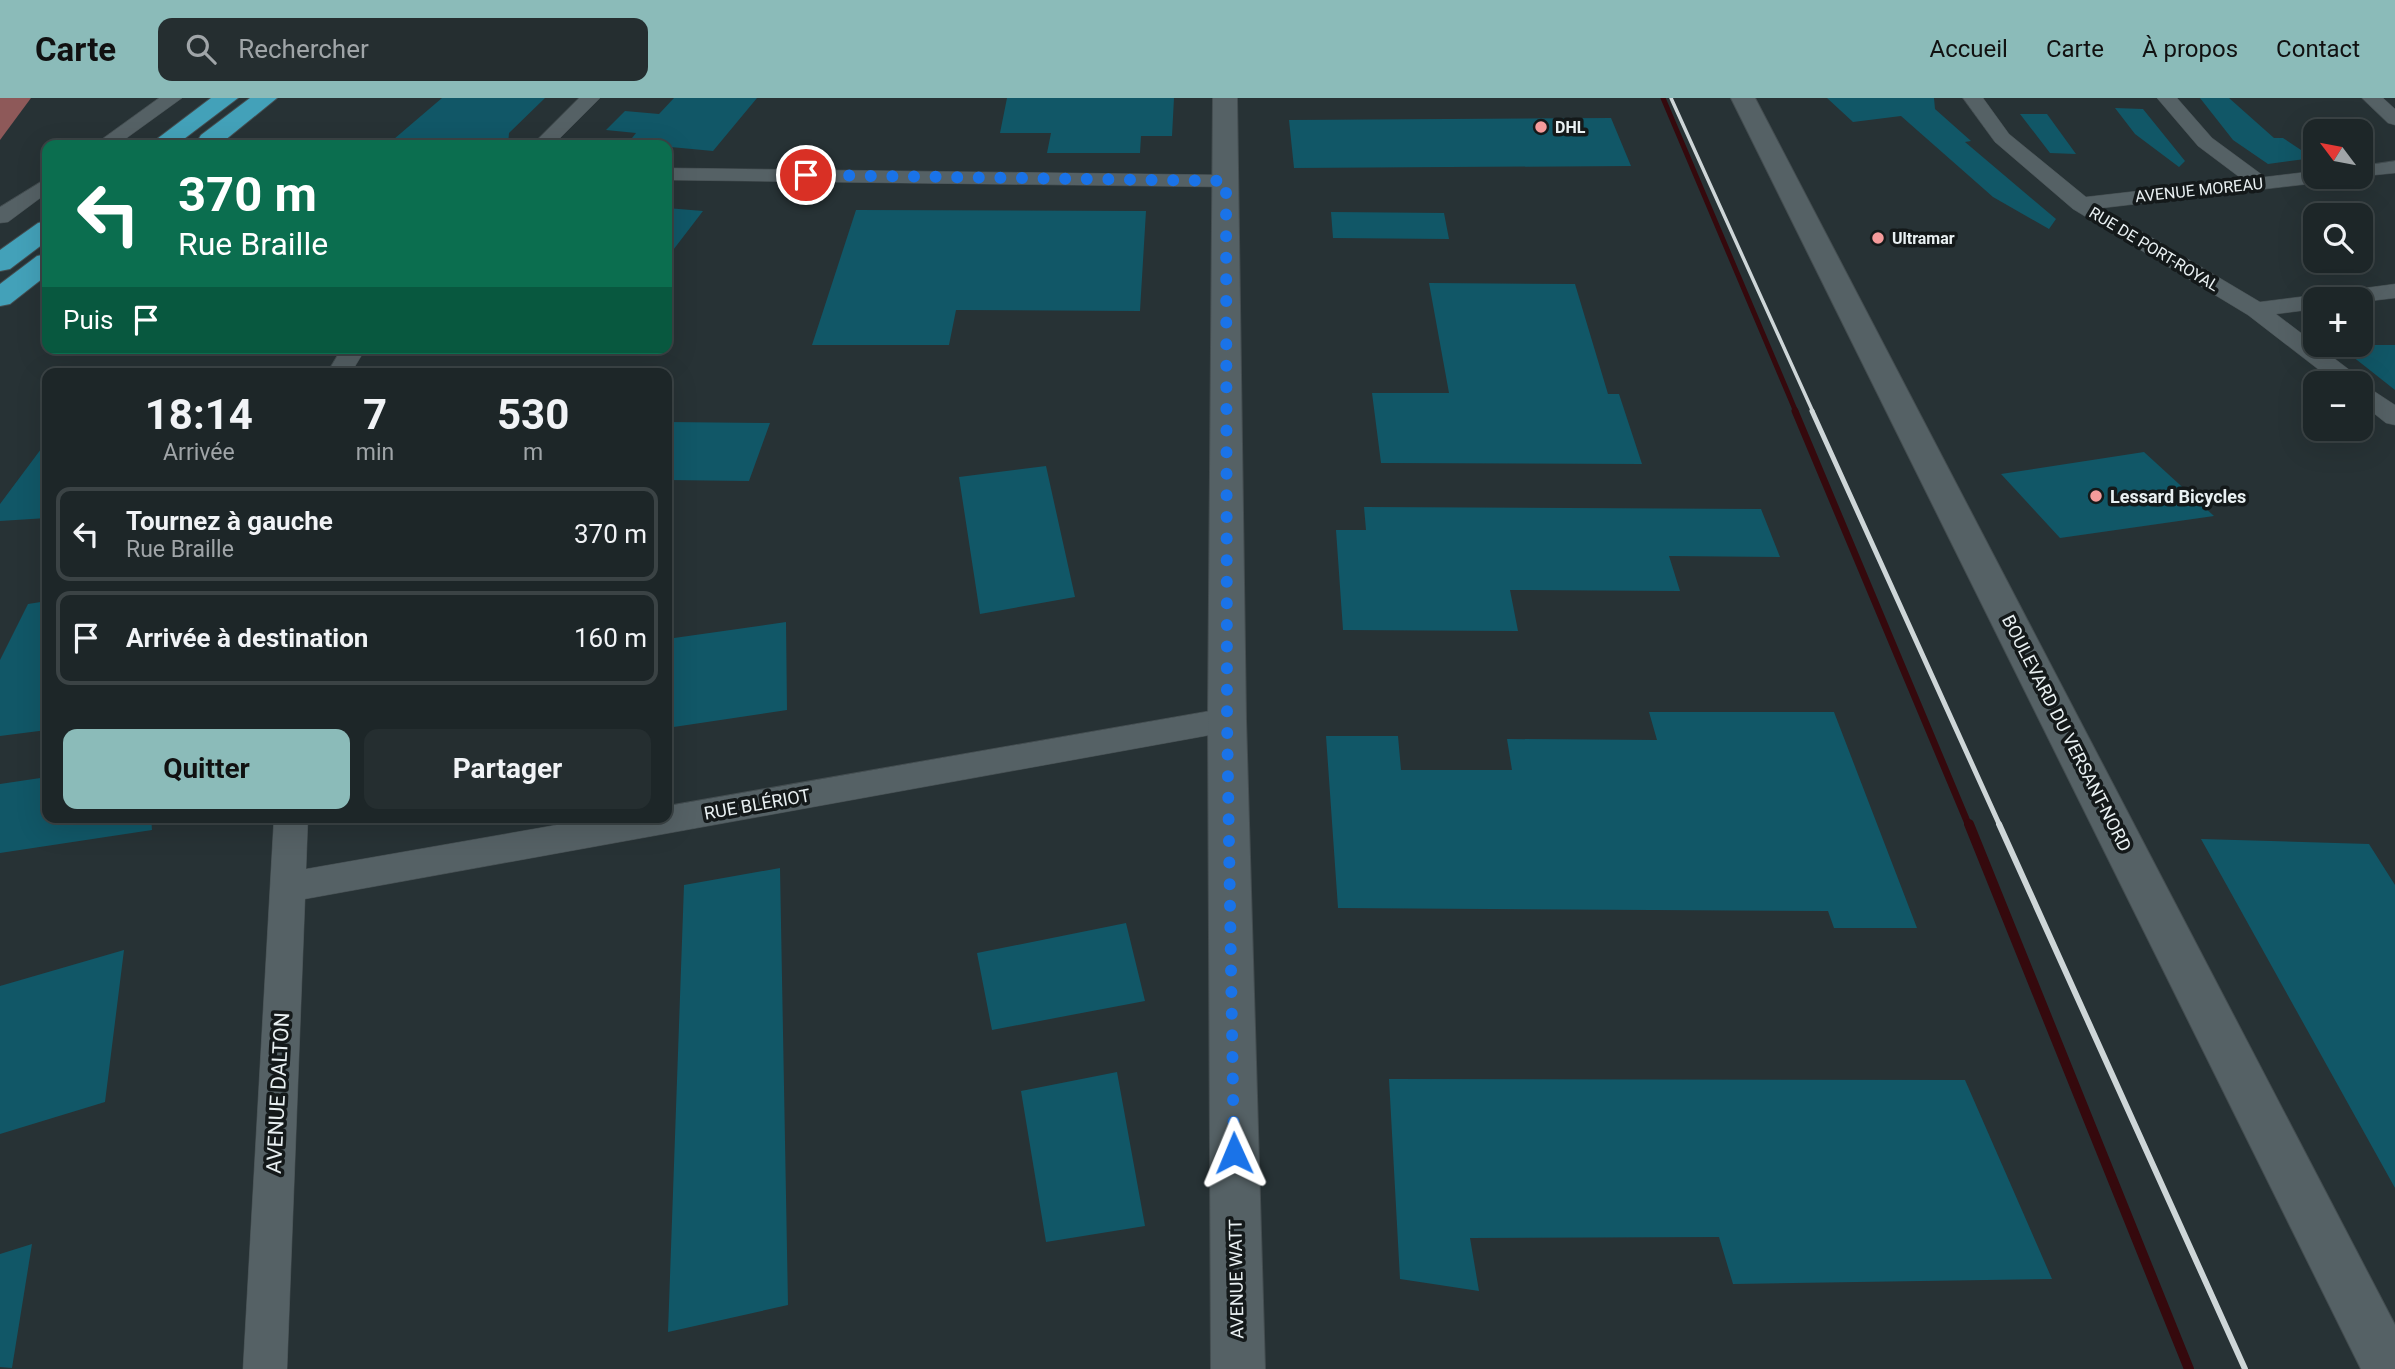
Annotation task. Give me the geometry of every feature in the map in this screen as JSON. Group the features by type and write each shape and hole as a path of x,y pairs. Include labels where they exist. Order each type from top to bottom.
{"highway":[{"path":"168,140 226,98"},
{"path":"209,140 265,98"},
{"path":"0,263 42,233"},
{"path":"0,298 42,266"},
{"path":"0,304 42,267"}],"street":[{"path":"111,140 172,98"},
{"path":"547,140 590,98"},
{"name":"AVENUE WATT","path":"1225,98 1227,720 1237,1369"},
{"name":"BOULEVARD DU VERSANT-NORD","path":"1742,98 2389,1369"},
{"name":"RUE DE PORT-ROYAL","path":"1973,98 2002,138 2081,204 2256,310 2335,371"},
{"path":"2167,98 2205,142 2261,184"},
{"path":"2372,98 2395,118"},
{"path":"2373,170 2395,167"},
{"path":"672,174 1226,181"},
{"name":"AVENUE MOREAU","path":"2081,204 2303,179"},
{"path":"0,217 42,188"},
{"path":"2373,294 2395,291"},
{"path":"2256,310 2303,304"},
{"path":"2373,400 2395,417"},
{"name":"RUE BLÉRIOT","path":"672,819 1227,720"},
{"name":"AVENUE DALTON","path":"265,1369 291,823"},
{"name":"RUE BLÉRIOT","path":"287,887 647,823"}],"shaded area":[{"path":"0,98 31,98 0,140"}],"building":[{"path":"442,98 545,98 509,133 508,140 393,140"},
{"path":"674,98 757,98 713,151 672,147 672,140 630,140 636,133 606,130 625,111 659,114"},
{"path":"1007,98 1174,98 1172,136 1141,136 1140,153 1047,153 1051,133 1000,133"},
{"path":"1827,98 1934,98 1935,109 1971,141 1965,142 2056,219 2049,229 1993,197 1901,116 1853,122"},
{"path":"2200,98 2229,98 2274,138 2283,138 2303,151 2303,159 2268,164 2233,140"},
{"path":"2115,108 2143,109 2185,161 2179,167 2135,134"},
{"path":"2020,114 2047,114 2076,154 2050,153"},
{"path":"1611,118 1631,166 1294,168 1289,120"},
{"path":"672,208 703,211 672,251"},
{"path":"856,210 1146,211 1140,311 956,310 949,345 812,345"},
{"path":"1331,212 1444,213 1449,239 1333,238"},
{"path":"1429,283 1575,284 1608,394 1619,394 1642,464 1381,463 1372,393 1449,393"},
{"path":"2373,345 2395,345 2395,390 2353,357 2373,357"},
{"path":"672,422 770,423 749,481 672,480"},
{"path":"42,448 42,518 0,521 0,504"},
{"path":"2144,452 2214,516 2060,538 2001,474"},
{"path":"1046,466 1075,597 980,614 959,477"},
{"path":"1364,507 1761,509 1780,557 1669,556 1680,591 1510,590 1518,631 1343,630 1336,530 1366,530"},
{"path":"42,602 42,731 0,736 0,660 28,604"},
{"path":"786,622 787,710 672,727 672,638"},
{"path":"1649,712 1834,712 1917,928 1834,928 1828,911 1338,908 1326,736 1398,736 1401,770 1512,770 1507,739 1657,740"},
{"path":"42,778 42,823 151,823 152,830 0,853 0,784"},
{"path":"2201,839 2369,844 2395,885 2395,1188"},
{"path":"780,868 788,1305 668,1332 684,885"},
{"path":"1126,923 1145,1001 992,1030 977,953"},
{"path":"124,950 105,1102 0,1134 0,986"},
{"path":"1117,1072 1145,1226 1046,1242 1021,1091"},
{"path":"1389,1079 1965,1080 2052,1279 1733,1284 1719,1237 1470,1238 1479,1291 1400,1279"},
{"path":"32,1244 12,1368 0,1367 0,1254"}],"waterway":[{"path":"1663,98 1796,412"},
{"path":"1795,411 1969,826"},
{"path":"1969,824 2189,1369"}],"railway":[{"path":"1671,98 1813,412"},
{"path":"1812,411 2000,826"},
{"path":"1999,824 2245,1369"}],"place":[{"name":"DHL","path":"1541,127"},
{"name":"Ultramar","path":"1878,238"},
{"name":"Lessard Bicycles","path":"2096,496"}],"route":[{"path":"806,175 1226,181 1229,640 1227,720 1234,1153"}]}
